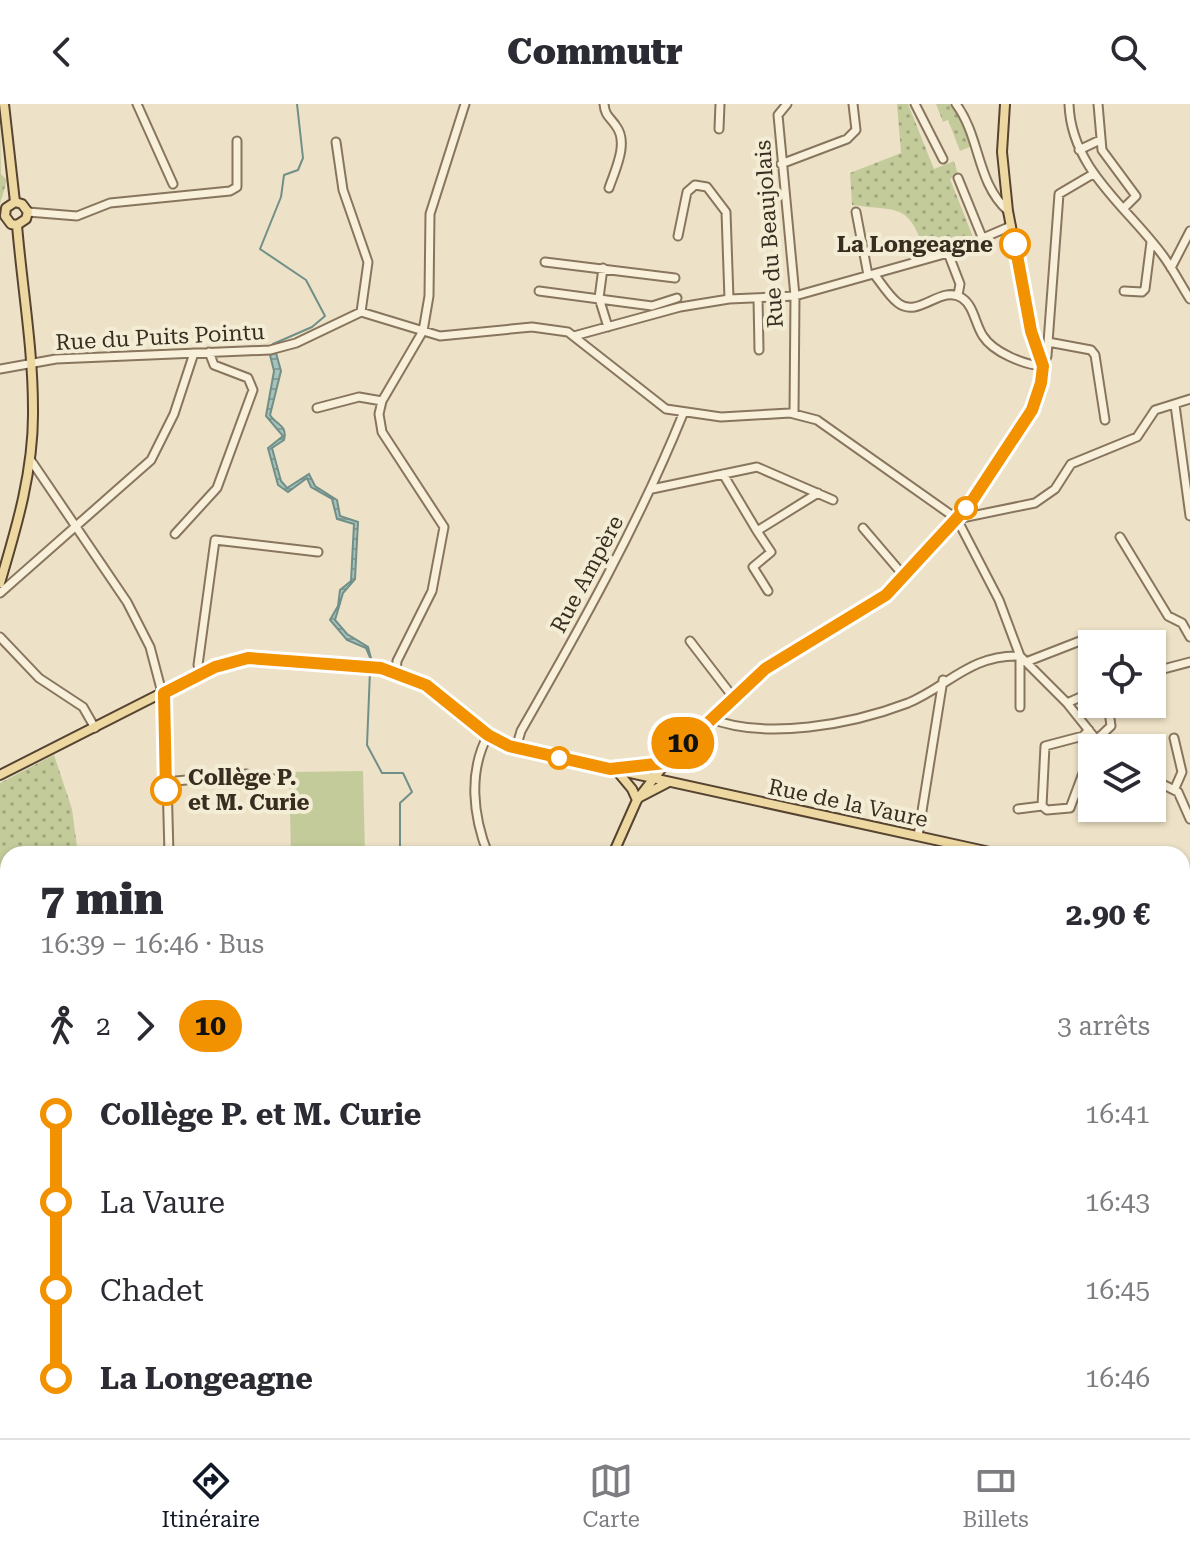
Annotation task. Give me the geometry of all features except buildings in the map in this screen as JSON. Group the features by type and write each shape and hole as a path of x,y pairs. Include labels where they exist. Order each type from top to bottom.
{"main road":[{"path":"4,104 15,202"},
{"path":"617,846 638,799 665,763 709,718 765,669 886,595 957,519 1032,410 1043,366 1031,331 1008,211 1002,152 1005,104"},
{"path":"15,202 22,204 28,212 24,222 17,225 2,216 6,208 15,202"},
{"path":"0,583 19,523 30,459 31,364 17,225"},
{"path":"0,775 203,672 248,658 396,671 426,685 488,735 516,748 613,770 665,763"},
{"path":"613,770 638,799"},
{"name":"Rue de la Vaure","path":"613,770 963,846"},
{"path":"638,799 668,782"}],"street":[{"path":"137,104 173,184"},
{"path":"396,671 397,661 432,591 444,527 382,432 379,414 382,401 423,331 429,296 430,214 465,104"},
{"path":"604,104 607,117 620,134 622,147 609,188"},
{"path":"719,129 720,104"},
{"name":"Rue du Beaujolais","path":"787,104 778,115 795,296 794,414"},
{"path":"781,164 847,139 856,130 853,104"},
{"path":"915,104 943,159"},
{"path":"956,104 973,134 983,176 995,199 1008,211"},
{"path":"1069,104 1070,124 1079,150 1093,174 1151,242 1187,289 1190,299"},
{"path":"1098,104 1100,140 1115,172 1136,196 1124,208"},
{"path":"1079,150 1100,140"},
{"path":"28,212 77,216 110,203 230,191 237,187 237,141"},
{"path":"336,142 343,190 368,262 361,312 423,331 457,337 532,327 568,332 647,396 683,414 721,417 769,412 817,420 957,519 999,600 1023,659 1092,734"},
{"path":"856,212 871,275 899,304 913,307 945,294 958,295 967,302 983,337 990,344 1022,362 1043,366 1048,342 1059,194 1093,174"},
{"path":"958,178 982,237"},
{"path":"678,236 687,192 695,185 707,187 726,212 729,299"},
{"path":"574,336 680,307 729,299 795,296 948,253 1011,226"},
{"path":"1171,268 1190,231"},
{"path":"1124,291 1142,292 1145,289 1151,242"},
{"path":"948,253 960,284 958,295"},
{"path":"545,262 675,278"},
{"path":"603,268 599,298 608,327"},
{"path":"539,291 652,306 677,298"},
{"path":"758,298 759,350"},
{"name":"Rue du Puits Pointu","path":"0,369 31,364 270,350 305,339 361,312"},
{"path":"1048,342 1091,350 1095,355 1105,420"},
{"path":"175,534 217,488 253,390 248,378 214,365 209,352"},
{"path":"0,593 78,528 151,460 174,414 194,353"},
{"path":"317,408 359,397 382,401"},
{"path":"957,519 1035,503 1055,489 1071,464 1137,437 1155,410 1190,399"},
{"path":"1175,405 1190,516"},
{"name":"Rue Ampère","path":"516,748 521,731 598,596 652,489 683,414"},
{"path":"30,459 127,602 150,647 164,693 169,846"},
{"path":"652,489 765,468 833,500"},
{"path":"723,474 771,552 753,567 768,591"},
{"path":"757,531 818,493"},
{"path":"863,528 904,576"},
{"path":"1120,537 1168,616 1182,623 1190,637"},
{"path":"203,672 198,665 215,540 318,552"},
{"path":"0,637 39,678 83,707 95,728"},
{"path":"690,641 733,697"},
{"path":"709,718 725,724 762,727 823,726 910,702 963,668 1023,659 1078,642"},
{"path":"1020,707 1023,659"},
{"path":"1166,668 1190,662"},
{"path":"918,836 943,680"},
{"path":"1067,703 1078,698"},
{"path":"1100,734 1113,722 1112,718"},
{"path":"1042,806 1045,746 1083,736 1089,730"},
{"path":"485,846 480,834 473,784 488,735"},
{"path":"1174,738 1182,772 1175,788"},
{"path":"166,782 246,774 274,779"},
{"path":"1166,784 1175,788 1185,802 1190,819"},
{"path":"1018,809 1042,806 1047,810 1070,808 1078,786"}],"green space":[{"path":"897,104 908,104 934,169 954,161 958,175 950,179 973,237 926,254 913,225 900,212 852,205 850,173 901,153"},
{"path":"936,104 950,104 962,118 972,146 960,151 948,120 943,122"},
{"path":"0,118 1,174 7,180 0,204"},
{"path":"54,755 72,809 77,846 0,846 0,783"},
{"path":"363,771 365,846 291,846 289,772"}],"water":[{"path":"276,353 281,371 270,415 284,431 284,440 272,448 281,481 287,488 309,474 315,486 337,500 340,516 358,522 355,579 343,593 335,620 347,634 368,647 372,662 366,648 347,640 330,620 338,606 340,590 351,581 354,524 337,519 332,499 311,487 307,478 288,492 278,485 268,448 283,436 266,416 274,371 270,355"}],"waterway":[{"path":"273,344 312,327 325,316 306,280 260,249 281,197 284,175 298,170 303,158 297,104"},
{"path":"370,671 367,745 382,773 403,773 412,792 400,803 400,846"}],"bus line":[{"name":"10","path":"166,790 164,693 203,672 248,658 396,671 426,685 488,735 509,746 610,769 665,763 709,718 765,669 827,634 886,595 970,504 1032,410 1041,383 1043,366 1031,331 1015,244"}],"place":[{"name":"La Longeagne","path":"1015,244"},
{"name":"Collège P. et M. Curie","path":"166,790"}]}
